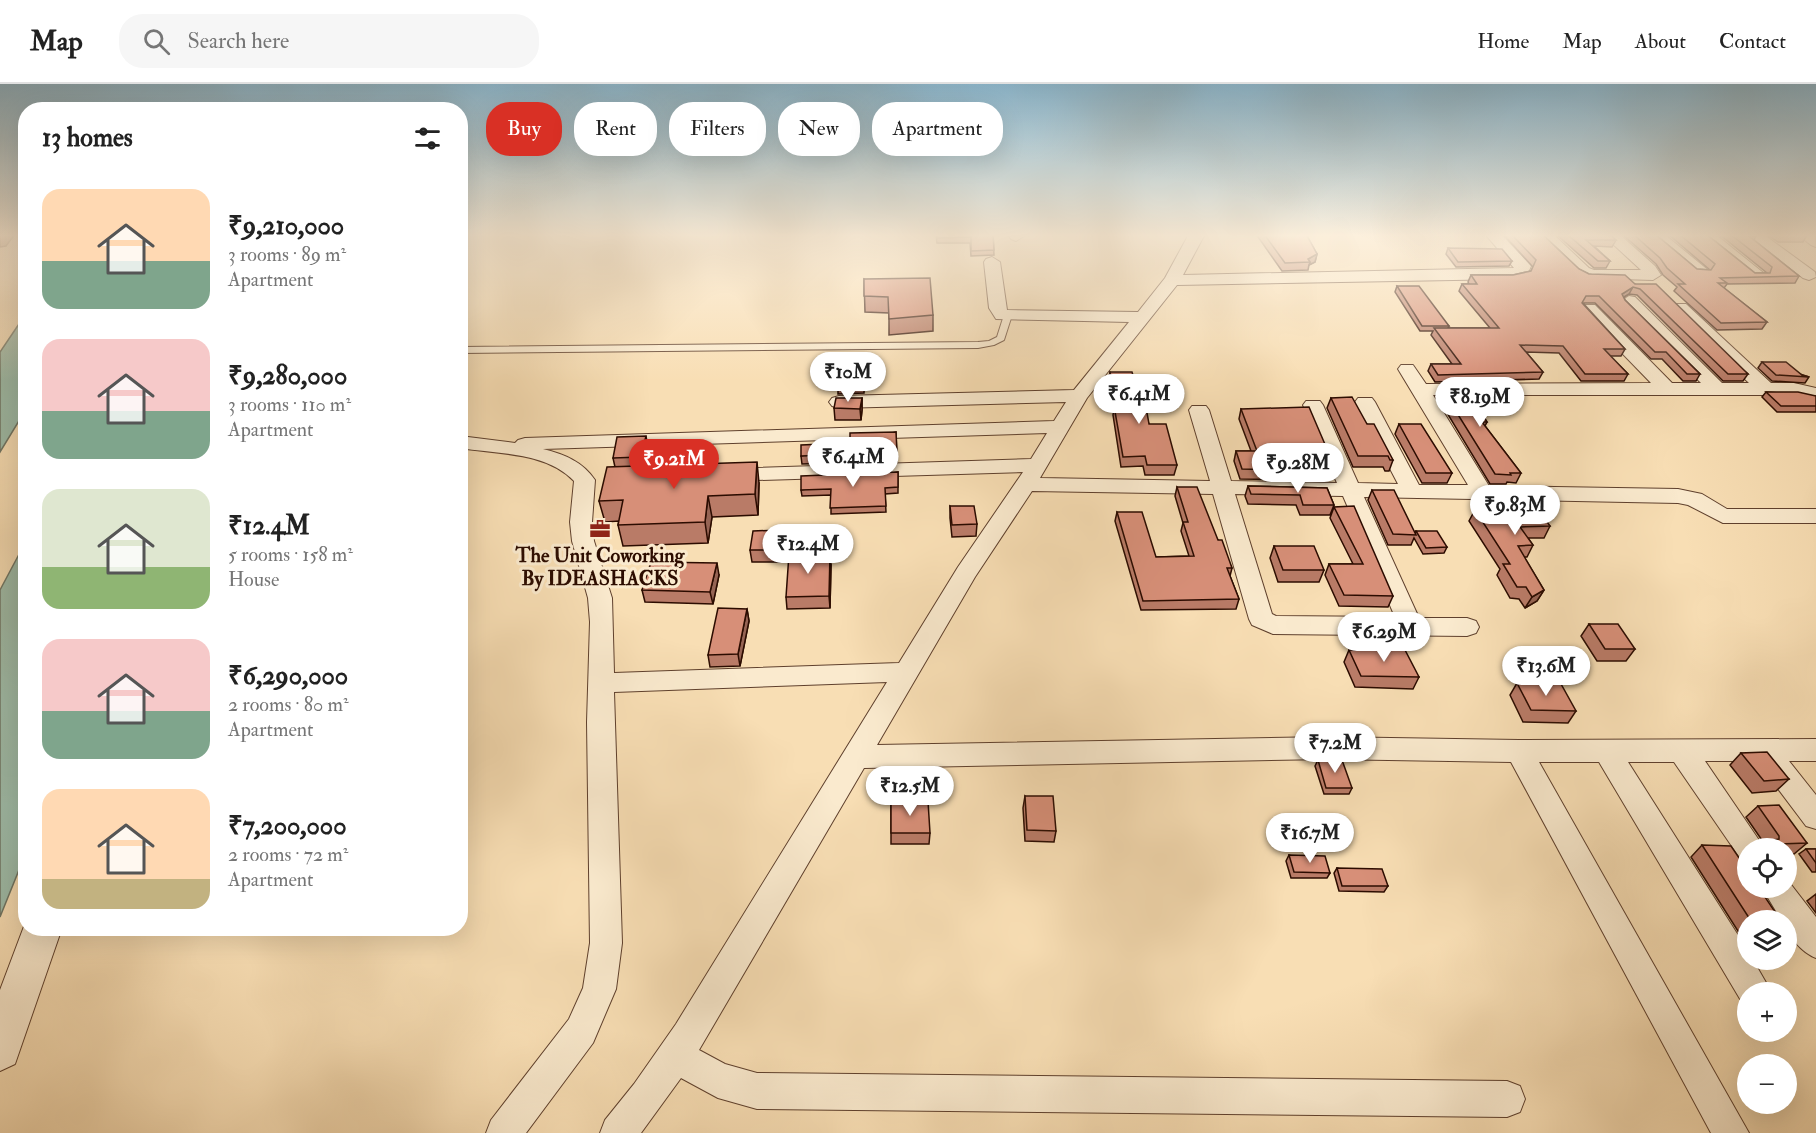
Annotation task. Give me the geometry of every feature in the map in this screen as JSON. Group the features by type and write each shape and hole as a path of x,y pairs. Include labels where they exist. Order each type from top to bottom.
{"street":[{"path":"994,283 996,308 1002,315 1144,317"},
{"path":"618,1133 647,1097 675,1055 966,573 1079,396 1170,283"},
{"path":"1670,299 1766,389"},
{"path":"1629,301 1717,389"},
{"path":"1589,309 1667,389"},
{"path":"1407,369 1482,491"},
{"path":"1420,390 1794,389 1816,394"},
{"path":"839,402 1079,396"},
{"path":"1365,402 1412,491"},
{"path":"1313,405 1412,627"},
{"path":"1199,410 1259,614 1266,623 1467,627"},
{"path":"487,446 1059,427"},
{"path":"468,443 548,458 580,472 585,480 581,522 583,541 600,598 602,683 600,722 606,943 599,989 581,1031 504,1133"},
{"path":"704,476 1031,474 1220,487 1684,496 1694,499 1723,516 1816,516"},
{"path":"585,480 609,479"},
{"path":"602,683 906,672"},
{"path":"855,757 1327,748 1519,751 1816,750"},
{"path":"1606,750 1748,982"},
{"path":"1519,751 1731,1133"},
{"path":"1682,751 1742,838"},
{"path":"1764,751 1816,817"},
{"path":"1784,898 1816,944"},
{"path":"0,1049 39,936"},
{"path":"675,1055 718,1080 737,1087 768,1092 1507,1099"}],"lane":[{"path":"468,351 978,345 991,343 1001,338 1008,315"}],"shaded area":[{"path":"18,325 18,422 0,452 0,352"},
{"path":"18,556 18,872 0,917 0,590"}],"building":[{"path":"864,283 930,283 933,315 889,319 888,297 864,296"},
{"path":"1684,283 1727,283 1718,283 1767,322 1721,323 1678,284"},
{"path":"1462,284 1656,284 1748,374 1728,374 1640,289 1633,287 1622,294 1625,300 1700,374 1687,374 1666,352 1655,352 1599,296 1586,296 1582,303 1625,349 1604,349 1628,374 1585,374 1563,346 1520,345 1543,372 1438,375 1431,364 1461,364 1434,328 1499,328"},
{"path":"1397,286 1419,286 1449,326 1422,326"},
{"path":"1762,362 1786,362 1802,375 1809,377 1776,375"},
{"path":"840,371 865,371 863,387 838,388"},
{"path":"1110,372 1132,372 1142,406 1146,407 1149,424 1166,424 1177,465 1147,465 1145,456 1123,457"},
{"path":"1481,388 1492,405 1476,405 1487,422 1482,422 1521,473 1495,474 1442,389"},
{"path":"1766,392 1798,392 1816,396 1816,406 1781,406"},
{"path":"1352,397 1367,424 1374,424 1393,460 1390,460 1388,456 1358,456 1331,398"},
{"path":"836,398 862,398 860,409 834,408"},
{"path":"1309,407 1333,463 1316,463 1319,471 1242,469 1236,451 1257,451 1241,409"},
{"path":"1399,424 1421,424 1452,473 1426,473"},
{"path":"896,432 897,453 801,456 801,445 850,443 850,433"},
{"path":"646,436 641,457 613,458 617,437"},
{"path":"757,462 755,494 708,496 705,522 618,525 623,500 599,501 607,467"},
{"path":"898,472 898,487 885,488 886,506 830,508 831,489 801,490 801,476"},
{"path":"1248,486 1327,488 1334,505 1303,505 1300,495 1251,494"},
{"path":"1177,487 1197,487 1218,540 1222,540 1232,568 1227,568 1239,599 1143,601 1117,512 1142,512 1156,557 1194,556 1183,522 1188,522"},
{"path":"1372,490 1394,490 1416,535 1393,534"},
{"path":"1506,491 1525,491 1550,526 1520,527 1533,545 1518,546 1544,590 1532,597 1526,587 1517,587 1503,564 1510,564 1475,510 1514,509 1504,494 1508,494"},
{"path":"950,506 974,506 977,524 952,525"},
{"path":"1354,506 1393,596 1344,595 1329,564 1363,564 1334,507"},
{"path":"781,530 779,550 750,550 753,531"},
{"path":"1416,531 1437,531 1447,547 1426,548"},
{"path":"1274,546 1314,546 1324,570 1283,570"},
{"path":"830,553 829,596 786,597 789,554"},
{"path":"651,562 717,563 710,592 642,590"},
{"path":"718,608 747,609 738,654 708,655"},
{"path":"1589,624 1618,624 1635,649 1605,649"},
{"path":"1349,650 1405,650 1419,677 1361,676"},
{"path":"1517,683 1561,684 1576,711 1531,710"},
{"path":"1767,752 1789,779 1764,781 1741,753"},
{"path":"1318,760 1342,760 1352,788 1326,788"},
{"path":"1025,796 1053,796 1056,831 1027,830"},
{"path":"891,801 928,801 930,833 891,833"},
{"path":"1779,805 1807,843 1797,843 1797,838 1779,838 1758,806"},
{"path":"1702,845 1731,846 1737,855 1737,898 1766,898 1774,910 1744,910"},
{"path":"1806,849 1816,849 1816,863"},
{"path":"1289,855 1325,856 1330,873 1294,872"},
{"path":"1337,868 1382,869 1388,886 1342,886"}],"place":[{"name":"The Unit Coworking By IDEASHACKS","path":"600,529"}]}
